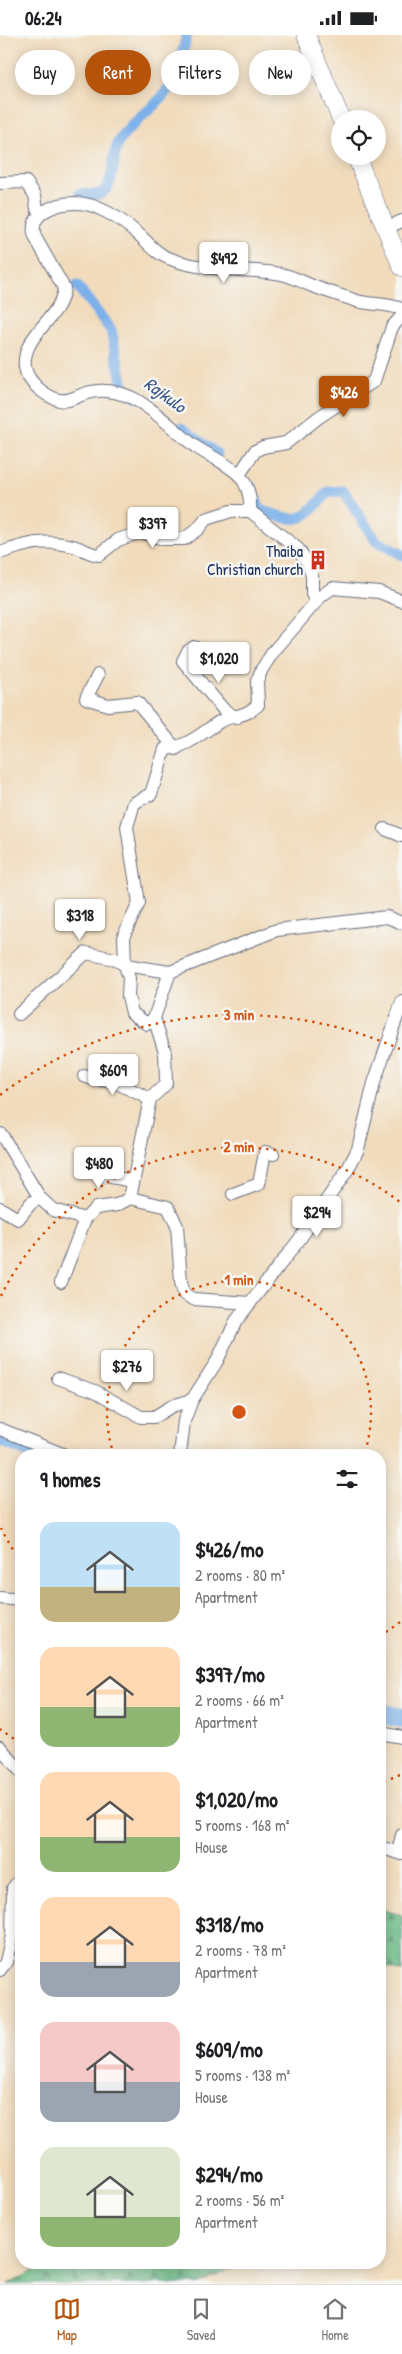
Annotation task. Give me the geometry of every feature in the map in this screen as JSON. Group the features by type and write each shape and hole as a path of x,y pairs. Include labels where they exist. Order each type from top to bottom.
{"street":[{"path":"306,35 337,110"},
{"path":"361,165 394,225 402,267"},
{"path":"0,183 26,183 35,195 37,209 42,212"},
{"path":"250,511 248,487 239,475 191,443 164,420 121,393 95,391 67,401 46,394 29,379 25,367 30,343 52,317 63,295 64,287 32,229 36,217 42,212 63,205 82,204 105,212 137,233 164,257 204,269 287,275 311,286 360,301 385,303 402,309"},
{"path":"239,475 255,451 264,447 286,443 319,417 374,381 392,327 402,315"},
{"path":"0,553 30,543 56,543 76,547 88,553 99,555 118,540 141,532 163,539 184,539 198,529 206,519 231,511 250,511 298,549 308,563 312,576 312,594 316,602"},
{"path":"170,972 154,1018 147,1024 132,1013 128,996 129,978 125,965 124,935 139,903 127,827 134,803 151,794 165,749 176,749 221,721 250,713 258,705 257,681 273,652 316,602 332,589 380,592 402,601"},
{"path":"194,647 188,651 184,661 223,709 236,718"},
{"path":"98,675 86,698 108,705 137,702 176,749"},
{"path":"385,829 402,836"},
{"path":"20,1014 86,953 115,959 125,965 170,972 277,930 387,917 402,923"},
{"path":"181,1449 184,1421 192,1400 217,1361 236,1321 299,1240 348,1169 358,1149 374,1083 402,1002"},
{"path":"130,1198 150,1099 166,1084 165,1052 154,1018"},
{"path":"84,1075 94,1079 115,1082 150,1099"},
{"path":"1,1134 40,1198 53,1210 85,1219"},
{"path":"233,1194 259,1184 265,1152 273,1154"},
{"path":"86,1159 100,1175 133,1181"},
{"path":"0,1208 18,1219 31,1203 40,1198"},
{"path":"61,1282 85,1219 96,1208 117,1205 130,1198 168,1207 177,1227 181,1282 184,1294 193,1299 250,1303"},
{"path":"58,1378 95,1391 141,1417 154,1417 172,1406 192,1400"},
{"path":"0,1429 50,1449"},
{"path":"386,1734 402,1737"},
{"path":"0,1747 15,1765"},
{"path":"386,1849 400,1853 402,1835"},
{"path":"0,1970 6,1962 12,1935 13,1888 15,1886"}],"green space":[{"path":"386,1911 402,1915 402,1972 386,1967"},
{"path":"37,2269 230,2269 200,2284 8,2284"}],"waterway":[{"path":"80,194 97,194 105,190 111,179 119,142 133,124 156,103 171,84 178,68 187,35"},
{"name":"Rajkulo","path":"77,286 111,330 123,386 137,397"},
{"name":"Rajkulo","path":"181,428 217,454"},
{"name":"Rajkulo","path":"251,487 260,510 292,518 305,515 328,492 343,491 376,541 402,555"},
{"path":"0,1436 31,1449"},
{"path":"386,1714 402,1718"}],"place":[{"name":"Thaiba Christian church","path":"318,560"}]}
